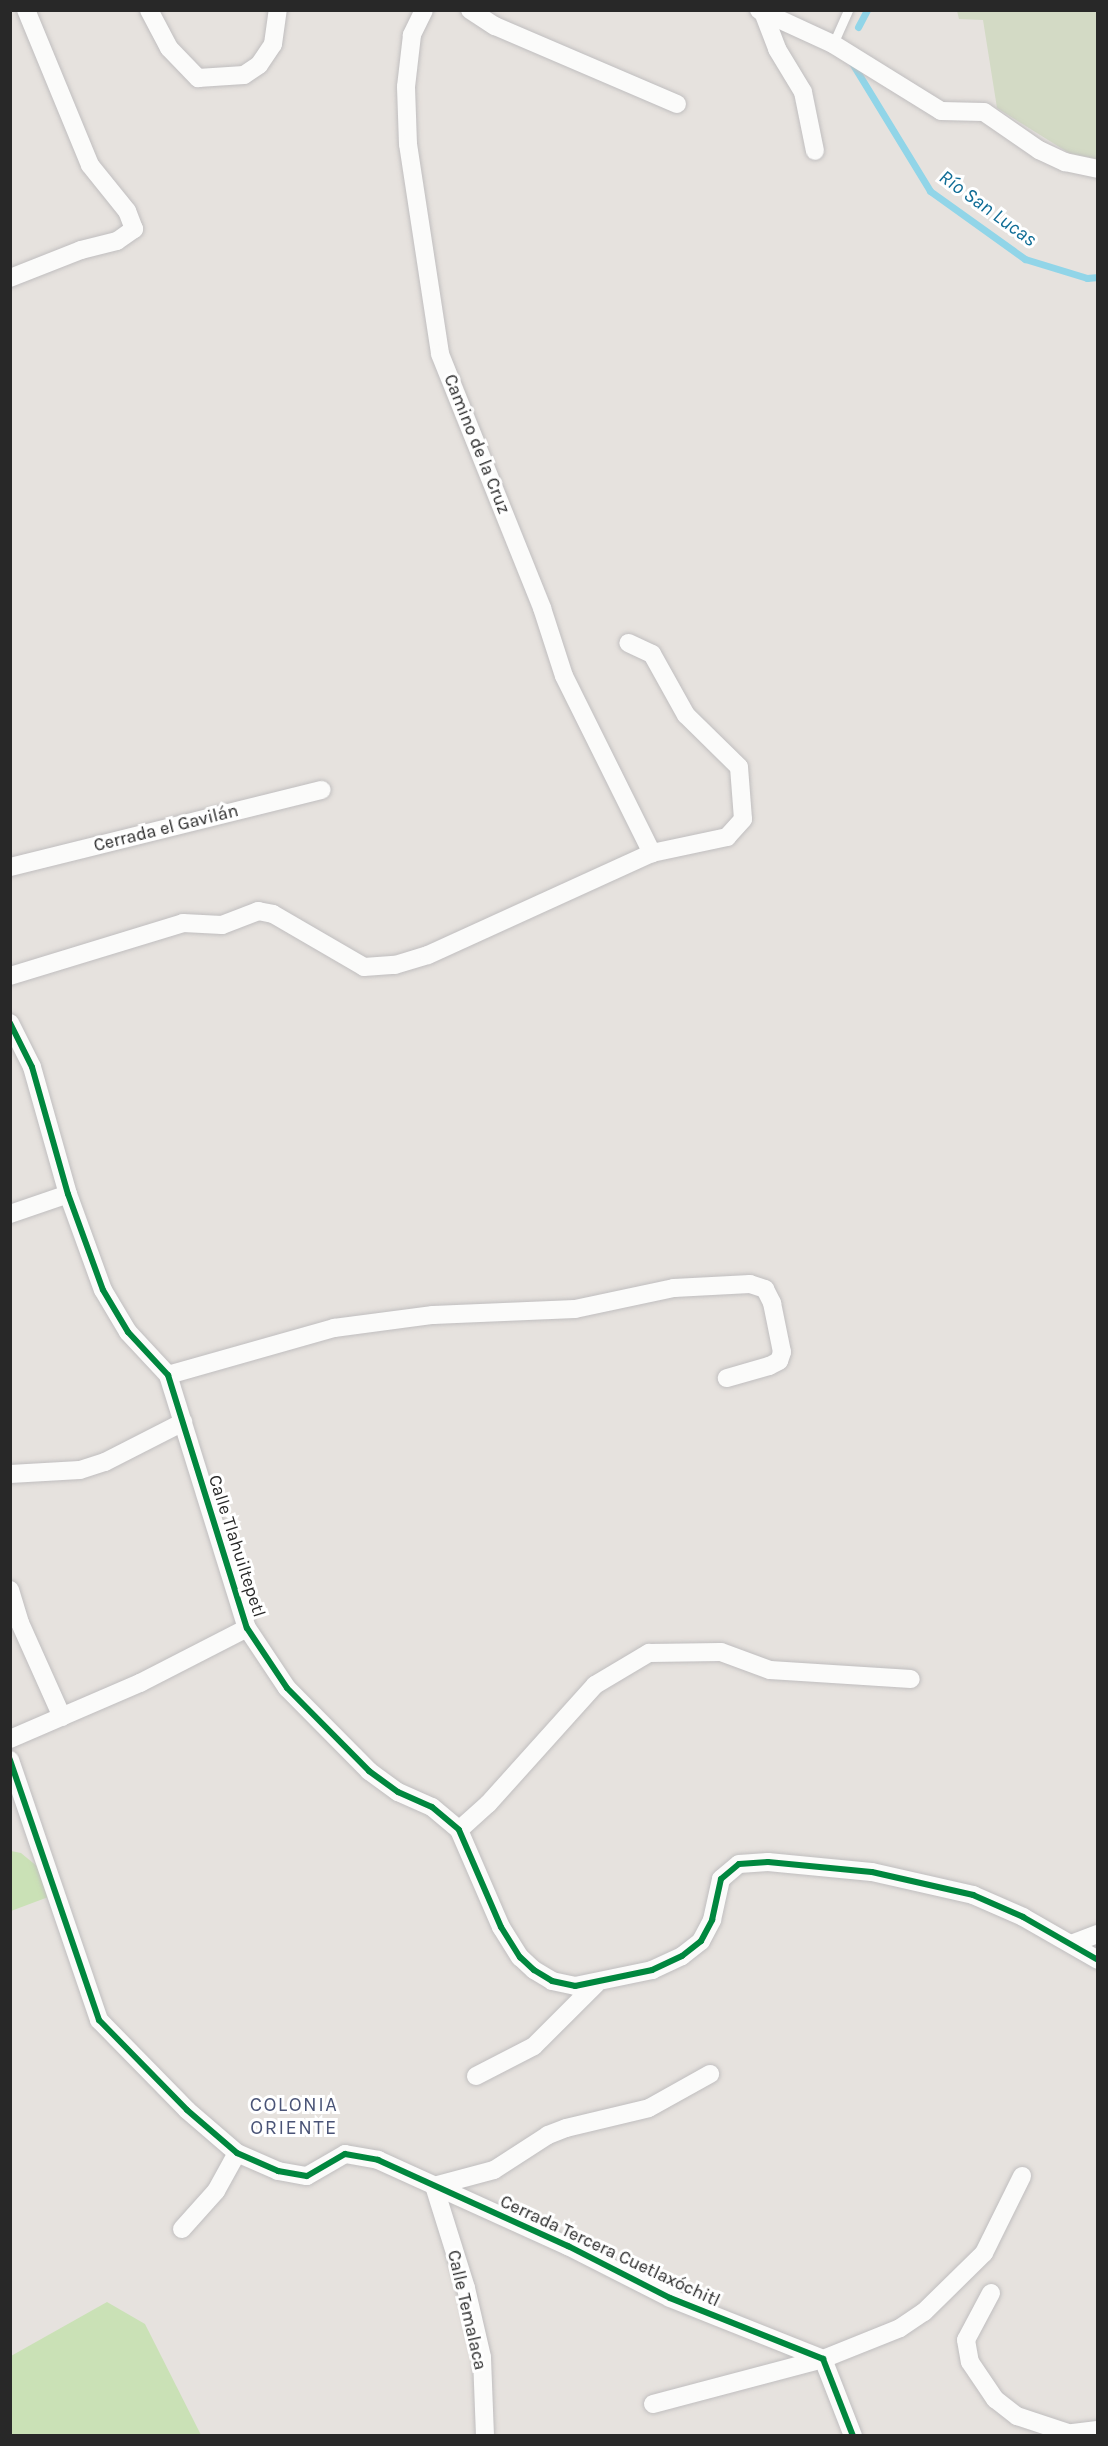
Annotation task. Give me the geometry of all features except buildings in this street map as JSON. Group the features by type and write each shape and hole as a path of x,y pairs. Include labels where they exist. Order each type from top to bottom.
{"street":[{"path":"10,278 81,250 117,241 134,229 127,211 90,165 26,10"},
{"path":"149,10 170,48 198,78 244,75 259,65 273,44 278,10"},
{"name":"Camino de la Cruz","path":"424,10 412,35 406,87 408,144 440,354 529,575 564,676 652,853"},
{"path":"470,10 495,26 677,104"},
{"path":"761,11 833,44 941,111 984,112 1039,150 1065,162 1098,169"},
{"path":"761,11 777,50 803,92 815,151"},
{"path":"10,976 183,923 222,925 258,911 273,914 364,967 395,965 428,955 652,853 727,837 737,830 743,819 739,767 686,715 652,654 628,643"},
{"name":"Cerrada el Gavilán","path":"10,867 322,790"},
{"name":"Calle Tlahuiltepetl","path":"10,1023 32,1067 68,1194 103,1290 128,1332 168,1375 247,1628 288,1688 362,1764 398,1792 432,1807 459,1830 501,1927 520,1957 552,1981 575,1986 596,1984 652,1970 682,1956 701,1941 707,1930 721,1879 739,1864 768,1862 872,1872 973,1895 1074,1944 1098,1960"},
{"path":"10,1214 68,1194"},
{"path":"168,1375 334,1328 433,1314 575,1309 674,1288 750,1284 765,1289 772,1303 782,1352 779,1361 770,1366 728,1378"},
{"path":"10,1474 80,1470 105,1462 183,1422"},
{"path":"10,1590 20,1623 62,1717"},
{"path":"10,1739 140,1683 247,1628"},
{"path":"459,1830 488,1804 595,1685 649,1653 721,1652 770,1670 911,1679"},
{"name":"Cerrada Tercera Cuetlaxóchitl","path":"10,1760 99,2020 188,2110 237,2153 278,2171 307,2176 320,2172 345,2154 378,2160 567,2246 670,2298 823,2359"},
{"path":"1074,1944 1098,1934"},
{"path":"476,2076 534,2046 596,1984"},
{"path":"434,2186 494,2170 548,2135 566,2128 649,2108 710,2074"},
{"path":"182,2229 216,2190 237,2153"},
{"path":"652,2404 823,2359 872,2342 924,2312 984,2253 1022,2176"},
{"name":"Calle Temalaca","path":"434,2186 466,2288 482,2357 485,2436"},
{"path":"991,2293 966,2340 970,2362 995,2399 1017,2416 1066,2434 1098,2432"},
{"path":"823,2359 853,2436"}],"lane":[{"path":"833,44 848,10"}],"green space":[{"path":"957,11 1097,11 1097,159 1069,153 997,108 983,20 959,19"},
{"path":"11,1851 21,1853 44,1872 51,1896 11,1911"},
{"path":"107,2302 145,2324 201,2435 11,2435 11,2356"}],"waterway":[{"name":"Río San Lucas","path":"858,27 867,10"},
{"name":"Río San Lucas","path":"852,63 930,191 1025,259 1087,278 1098,277"}],"cycle path":[{"path":"10,1023 32,1067 68,1194 103,1290 128,1332 168,1375 247,1628 287,1688 369,1771 398,1792 432,1807 459,1830 501,1927 520,1957 534,1970 552,1981 575,1986 652,1970 682,1956 701,1941 712,1920 721,1879 739,1864 768,1862 872,1872 973,1895 1023,1917 1098,1960"},
{"path":"10,1760 99,2020 187,2110 237,2153 278,2171 307,2176 345,2154 378,2160 568,2246 670,2298 823,2359 853,2436"}],"district":[{"name":"COLONIA ORIENTE","path":"294,2116"}]}
